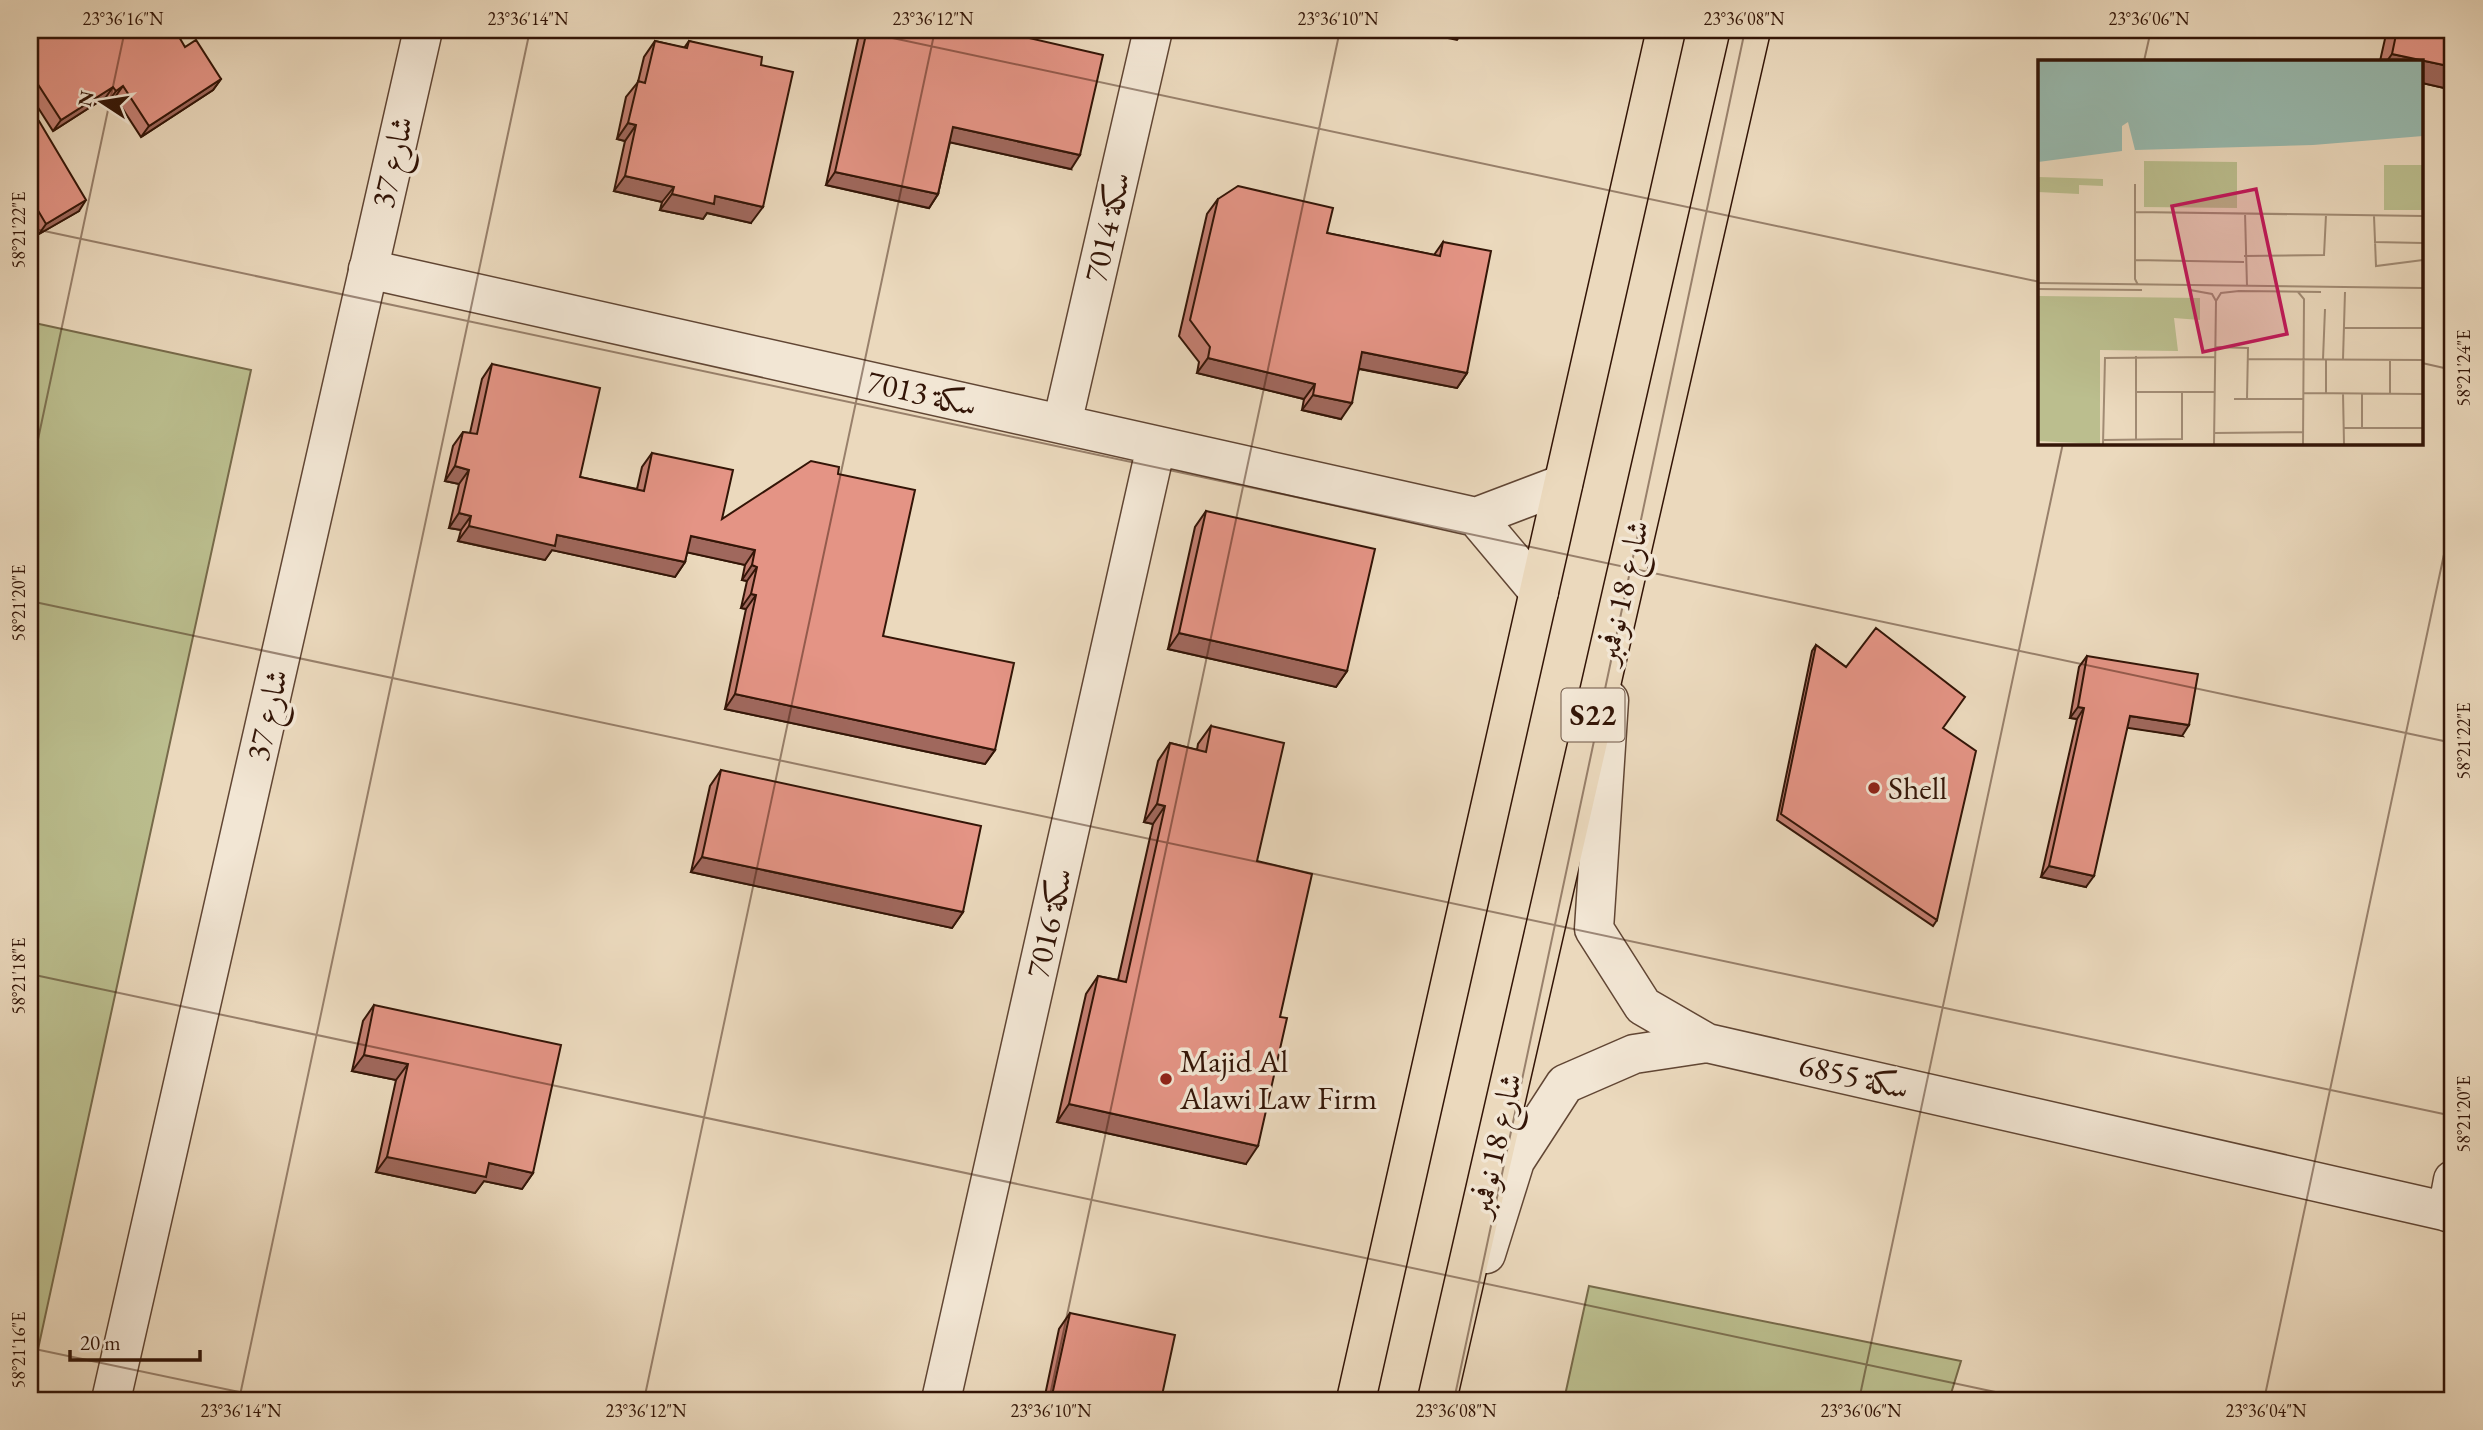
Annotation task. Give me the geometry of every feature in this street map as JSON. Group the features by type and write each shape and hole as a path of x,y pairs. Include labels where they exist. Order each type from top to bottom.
{"main road":[{"name":"S22","path":"1356,1400 1666,30"},
{"name":"شارع 18 نوفمبر","path":"1438,1400 1751,30"}],"street":[{"name":"شارع 37","path":"111,1400 423,30"},
{"name":"سكة 7014","path":"1062,424 1153,30"},
{"name":"سكة 7013","path":"368,269 1476,517"},
{"name":"سكة 7016","path":"941,1400 1156,446"},
{"path":"1539,592 1476,517 1563,485"},
{"name":"سكة 6855","path":"1613,629 1594,929 1643,1006 1707,1043 2451,1202"},
{"path":"1438,1400 1516,1161 1565,1084 1634,1054 1707,1043"}],"green space":[{"path":"30,322 251,370 30,1386"},
{"path":"1589,1286 1961,1361 1949,1400 1564,1400"}],"building":[{"path":"30,30 120,30 123,34 130,30 175,30 185,47 196,40 221,79 149,126 123,86 116,91 113,87 61,120 30,72"},
{"path":"867,30 994,30 1103,55 1080,155 953,127 938,194 835,172"},
{"path":"2397,30 2453,30 2453,67 2392,54"},
{"path":"655,41 687,48 689,41 762,57 761,65 793,72 763,207 715,196 714,204 672,194 674,187 625,176 636,125 628,123 638,81 645,83"},
{"path":"39,121 86,200 46,224 30,197 30,126"},
{"path":"1238,186 1333,208 1327,233 1440,256 1443,242 1491,251 1467,373 1362,352 1352,403 1313,395 1315,384 1208,358 1210,347 1190,320 1218,199"},
{"path":"492,364 600,388 580,477 644,491 652,453 733,470 722,519 811,461 839,467 838,474 915,490 883,636 1014,663 995,750 735,694 756,595 751,594 757,567 752,565 755,550 691,536 685,562 557,535 555,546 469,526 471,516 459,513 469,470 455,466 463,432 477,434"},
{"path":"1206,511 1375,549 1347,671 1179,633"},
{"name":"Shell","path":"1876,628 1965,697 1943,728 1976,751 1937,920 1781,814 1816,645 1846,667"},
{"path":"2087,656 2198,674 2189,725 2130,716 2094,876 2049,866 2084,708 2078,707"},
{"path":"1211,726 1284,743 1257,861 1312,874 1280,1017 1287,1018 1258,1146 1069,1104 1098,976 1126,982 1165,806 1157,804 1170,743 1206,752"},
{"path":"721,770 981,826 963,912 702,857"},
{"path":"374,1005 561,1045 533,1173 489,1163 486,1177 387,1157 408,1064 364,1055"},
{"path":"1070,1313 1175,1335 1161,1400 1051,1400"}],"place":[{"name":"Shell","path":"1874,788"},
{"name":"Majid Al Alawi Law Firm","path":"1166,1079"}]}
